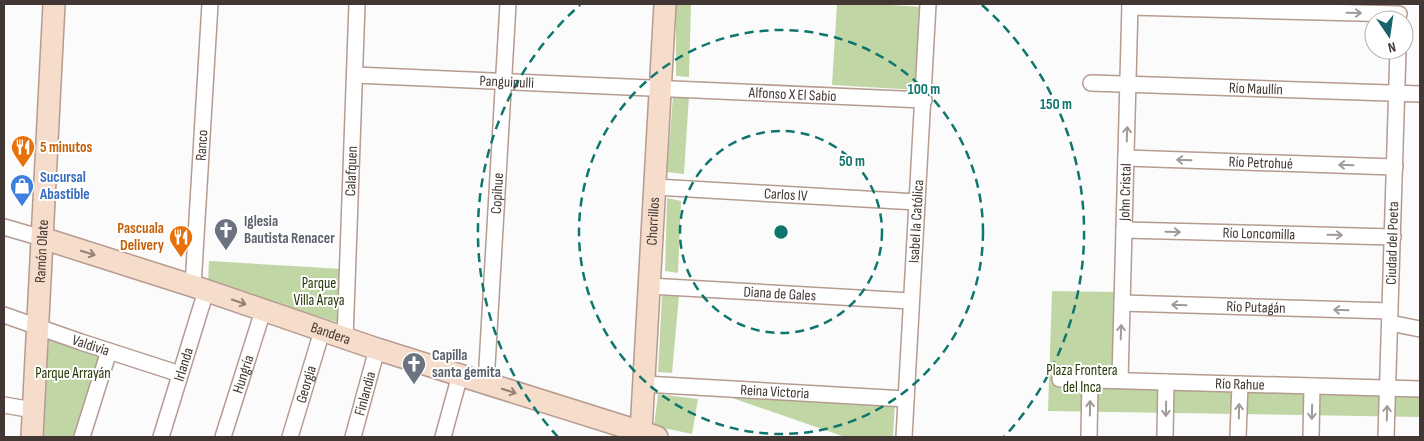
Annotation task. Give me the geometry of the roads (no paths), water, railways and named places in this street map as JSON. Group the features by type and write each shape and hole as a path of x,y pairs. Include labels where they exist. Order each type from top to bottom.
{"street":[{"name":"Ramón Olate","path":"32,437 54,4"},
{"name":"Ranco","path":"199,288 210,4"},
{"name":"Calafquen","path":"345,338 357,4"},
{"name":"Copihue","path":"486,384 508,4"},
{"name":"Chorrillos","path":"646,436 644,384 665,4"},
{"name":"Isabel la Católica","path":"904,437 928,4"},
{"path":"1130,5 1364,12"},
{"name":"John Cristal","path":"1120,380 1130,5"},
{"name":"Ciudad del Poeta","path":"1386,437 1398,60"},
{"name":"Panguipulli","path":"355,75 660,88"},
{"name":"Río Maullín","path":"1091,83 1420,94"},
{"name":"Alfonso X El Sabio","path":"660,88 924,100"},
{"name":"Río Petrohué","path":"1126,158 1395,166"},
{"name":"Carlos IV","path":"655,187 917,202"},
{"name":"Bandera","path":"4,227 199,288 322,331 646,436"},
{"name":"Río Loncomilla","path":"1124,230 1392,237"},
{"name":"Diana de Gales","path":"649,286 911,301"},
{"name":"Irlanda","path":"161,437 180,374 199,288"},
{"name":"Río Putagán","path":"1122,303 1390,317 1420,329"},
{"name":"Hungría","path":"223,437 262,311"},
{"name":"Valdivia","path":"4,316 180,374"},
{"name":"Georgia","path":"290,437 322,331"},
{"name":"Finlandia","path":"353,437 377,349"},
{"path":"82,437 109,351"},
{"path":"443,437 460,375"},
{"name":"Río Rahue","path":"1060,379 1420,389"},
{"path":"1089,437 1090,380"},
{"path":"1165,437 1166,382"},
{"name":"Reina Victoria","path":"644,384 906,399"},
{"path":"1238,437 1240,384"},
{"path":"1311,437 1312,386"},
{"path":"4,405 33,410"}],"place":[{"name":"5 minutos","path":"23,168"},
{"name":"Sucursal Abastible","path":"22,207"},
{"name":"Iglesia Bautista Renacer","path":"226,251"},
{"name":"Pascuala Delivery","path":"181,258"},
{"name":"Capilla santa gemita","path":"414,385"}],"park label":[{"name":"Parque Villa Araya","path":"319,292"},
{"name":"Parque Arrayán","path":"73,373"},
{"name":"Plaza Frontera del Inca","path":"1082,378"}]}
